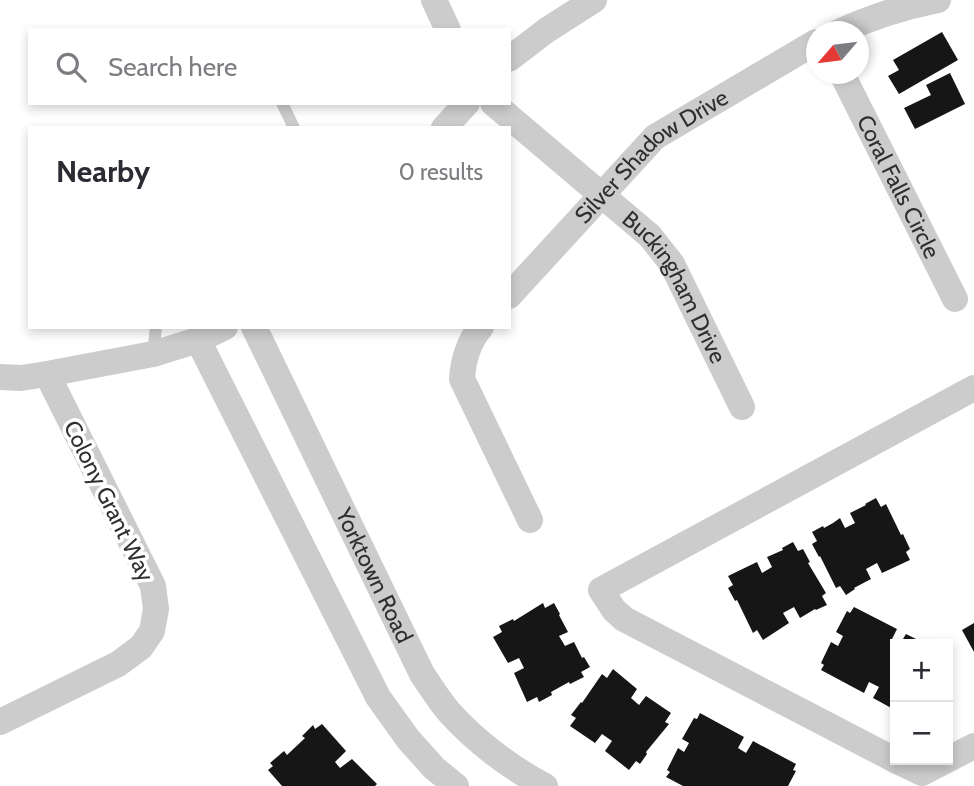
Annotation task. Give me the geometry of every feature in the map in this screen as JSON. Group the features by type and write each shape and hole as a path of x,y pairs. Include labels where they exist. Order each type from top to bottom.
{"street":[{"path":"434,0 447,28"},
{"path":"511,57 594,0"},
{"path":"864,21 915,4 938,0"},
{"name":"Silver Shadow Drive","path":"511,294 655,137 806,48"},
{"name":"Coral Falls Circle","path":"847,84 955,299"},
{"path":"446,126 465,105"},
{"name":"Buckingham Drive","path":"495,105 650,236 672,264 742,407"},
{"path":"0,377 21,378 153,354 198,340 221,329"},
{"name":"Yorktown Road","path":"255,329 422,674 450,713 486,747 529,778 545,786"},
{"path":"479,329 463,362 462,379 530,520"},
{"path":"198,340 378,697 408,739 434,768 456,786"},
{"name":"Colony Grant Way","path":"0,722 118,664 141,648 152,631 156,609 153,586 47,374"},
{"path":"890,757 624,619 614,610 601,590 974,388"},
{"path":"953,757 974,746"},
{"path":"905,765 922,774 939,765"}],"lane":[{"path":"283,105 293,126"},
{"path":"153,354 156,329"}],"building":[{"path":"942,32 958,60 899,94 888,76 899,70 893,60"},
{"path":"950,73 965,104 915,129 904,108 931,95 926,85"},
{"path":"876,498 881,507 886,504 901,535 903,534 910,549 906,552 910,560 882,573 877,563 866,569 871,579 846,595 840,586 836,588 819,557 812,544 817,541 812,532 840,518 845,528 855,523 850,513"},
{"path":"793,542 798,551 803,549 826,593 822,596 827,605 800,618 794,607 783,613 789,623 763,640 757,630 753,633 737,600 735,601 728,588 733,585 728,576 757,562 762,573 772,567 767,557"},
{"path":"543,603 545,608 554,603 568,632 559,636 565,646 574,642 590,667 581,672 584,677 551,692 552,695 539,702 537,697 527,702 514,673 524,668 519,658 508,663 493,637 502,632 499,626 513,619 514,621"},
{"path":"854,607 897,629 890,639 890,707 873,698 879,687 869,682 864,693 821,670 824,665 821,663 831,642 838,646 843,636 836,632 847,611 850,613"},
{"path":"974,623 974,652 962,630"},
{"path":"906,634 916,639 903,639"},
{"path":"613,669 637,689 631,698 639,705 646,696 671,713 665,722 669,724 646,752 640,764 636,761 629,770 605,751 612,741 602,734 595,743 570,726 576,718 571,715 602,674 607,678"},
{"path":"700,713 744,737 738,748 746,753 753,741 796,764 793,770 796,771 788,786 683,786 666,777 678,748 684,752 689,743 682,739"},
{"path":"322,724 346,751 335,762 340,768 352,759 377,784 375,786 282,786 268,770 273,766 270,763 284,751 287,755 305,738 302,736 313,725 315,729"}]}
